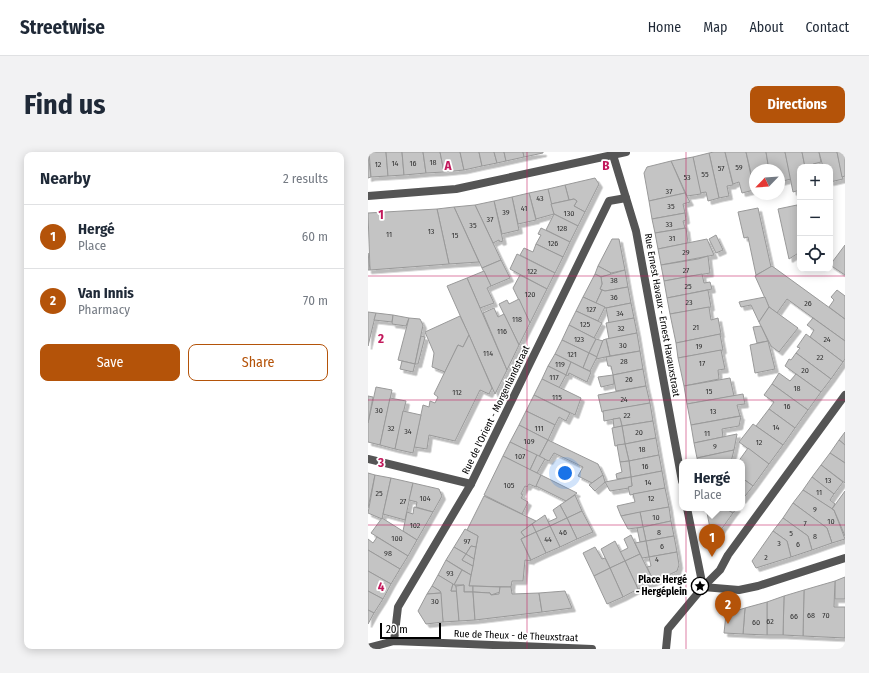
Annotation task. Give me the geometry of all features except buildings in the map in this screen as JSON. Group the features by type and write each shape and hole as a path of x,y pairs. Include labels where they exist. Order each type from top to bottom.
{"street":[{"path":"368,196 456,189 626,152"},
{"name":"Rue Ernest Havaux - Ernest Havauxstraat","path":"613,155 636,230 679,465"},
{"name":"Rue de l'Orient - Morgenlandstraat","path":"394,641 395,621 398,607 471,484 609,201 626,198"},
{"path":"666,649 668,629 703,587 720,570 728,555 845,395"},
{"path":"368,458 471,484"},
{"path":"688,511 703,587"},
{"path":"703,587 738,590 758,586 845,558"},
{"name":"Rue de Theux - de Theuxstraat","path":"368,648 394,641 592,649"}],"place":[{"name":"Hergé","path":"712,557"},
{"name":"Place Hergé - Hergéplein","path":"700,586"},
{"name":"Van Innis","path":"728,624"}]}
